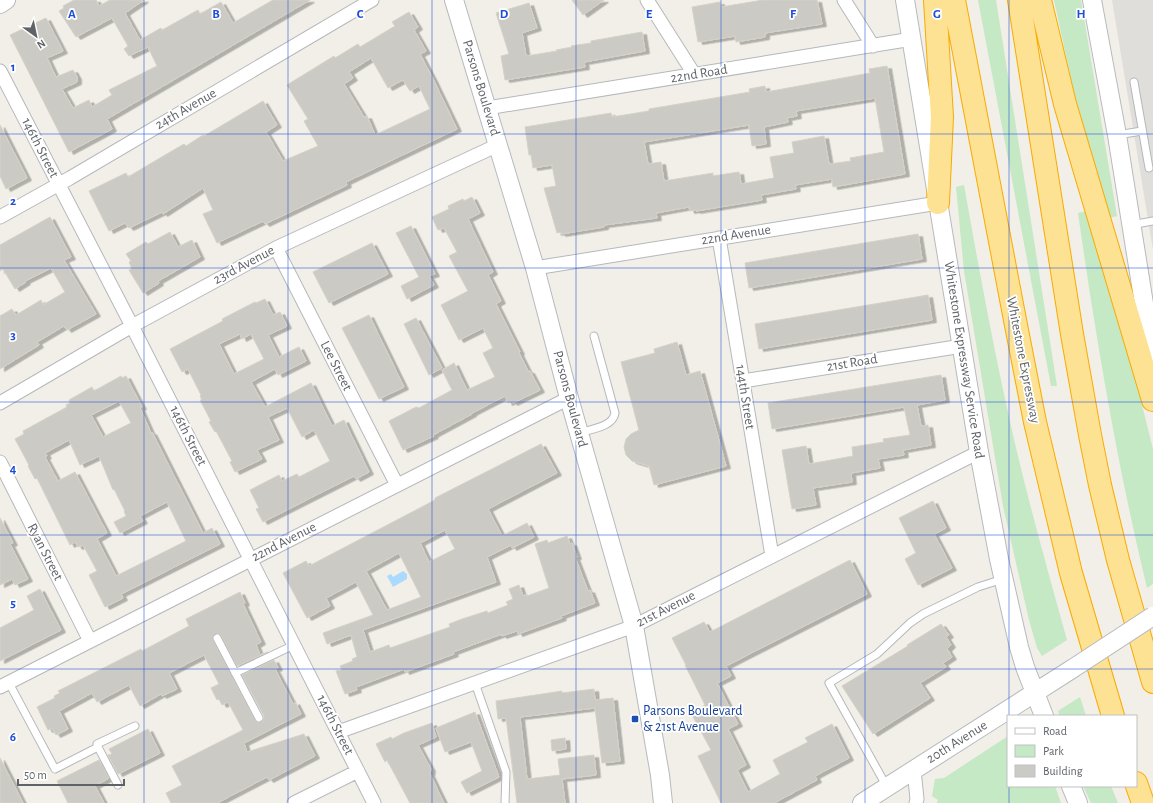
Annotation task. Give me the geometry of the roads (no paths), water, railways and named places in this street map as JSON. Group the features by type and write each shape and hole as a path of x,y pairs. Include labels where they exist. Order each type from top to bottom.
{"highway":[{"path":"935,0 942,117 938,203"},
{"name":"Whitestone Expressway","path":"954,0 1014,320 1035,422 1071,572 1113,715"},
{"path":"1019,0 1071,327 1090,435 1100,485 1120,566 1153,682"},
{"path":"1040,0 1065,104 1153,400"},
{"path":"1137,786 1143,803"}],"street":[{"path":"0,4 6,0"},
{"name":"24th Avenue","path":"0,217 58,185 372,0"},
{"name":"Parsons Boulevard","path":"454,0 535,268 569,398 634,626 660,775 663,803"},
{"path":"647,0 694,74"},
{"path":"844,0 873,46"},
{"name":"Whitestone Expressway Service Road","path":"905,0 979,452 1019,647 1044,715"},
{"path":"1092,0 1117,135 1131,225 1145,290 1153,360"},
{"name":"22nd Road","path":"487,108 912,39"},
{"name":"146th Street","path":"0,71 132,326 374,803"},
{"name":"23rd Avenue","path":"0,403 132,326 276,248 498,145"},
{"name":"22nd Avenue","path":"535,268 938,203"},
{"name":"144th Street","path":"719,238 772,556"},
{"name":"Lee Street","path":"276,248 397,485"},
{"name":"21st Road","path":"743,381 962,346"},
{"name":"22nd Avenue","path":"4,685 569,398"},
{"name":"21st Avenue","path":"338,732 634,626 979,452"},
{"name":"Ryan Street","path":"0,462 90,641"},
{"name":"20th Avenue","path":"862,803 1153,616"},
{"path":"914,770 917,799 916,803"},
{"path":"294,803 358,771"},
{"path":"1071,787 1078,803"}],"lane":[{"path":"1134,82 1149,168"},
{"path":"1117,135 1142,131"},
{"path":"1131,225 1153,221"},
{"path":"579,433 609,423 615,413 594,336"},
{"path":"887,787 829,683 877,654 910,623 923,614 978,587 1004,578"},
{"path":"217,638 259,718"},
{"path":"235,673 294,645"},
{"path":"475,683 506,772 504,803"},
{"path":"4,685 55,769 98,747 97,744 135,726"},
{"path":"98,747 118,785"}],"water":[{"path":"403,571 407,574 407,579 393,587 387,576 391,574 393,577"}],"place":[{"name":"Parsons Boulevard & 21st Avenue","path":"635,719"}]}
